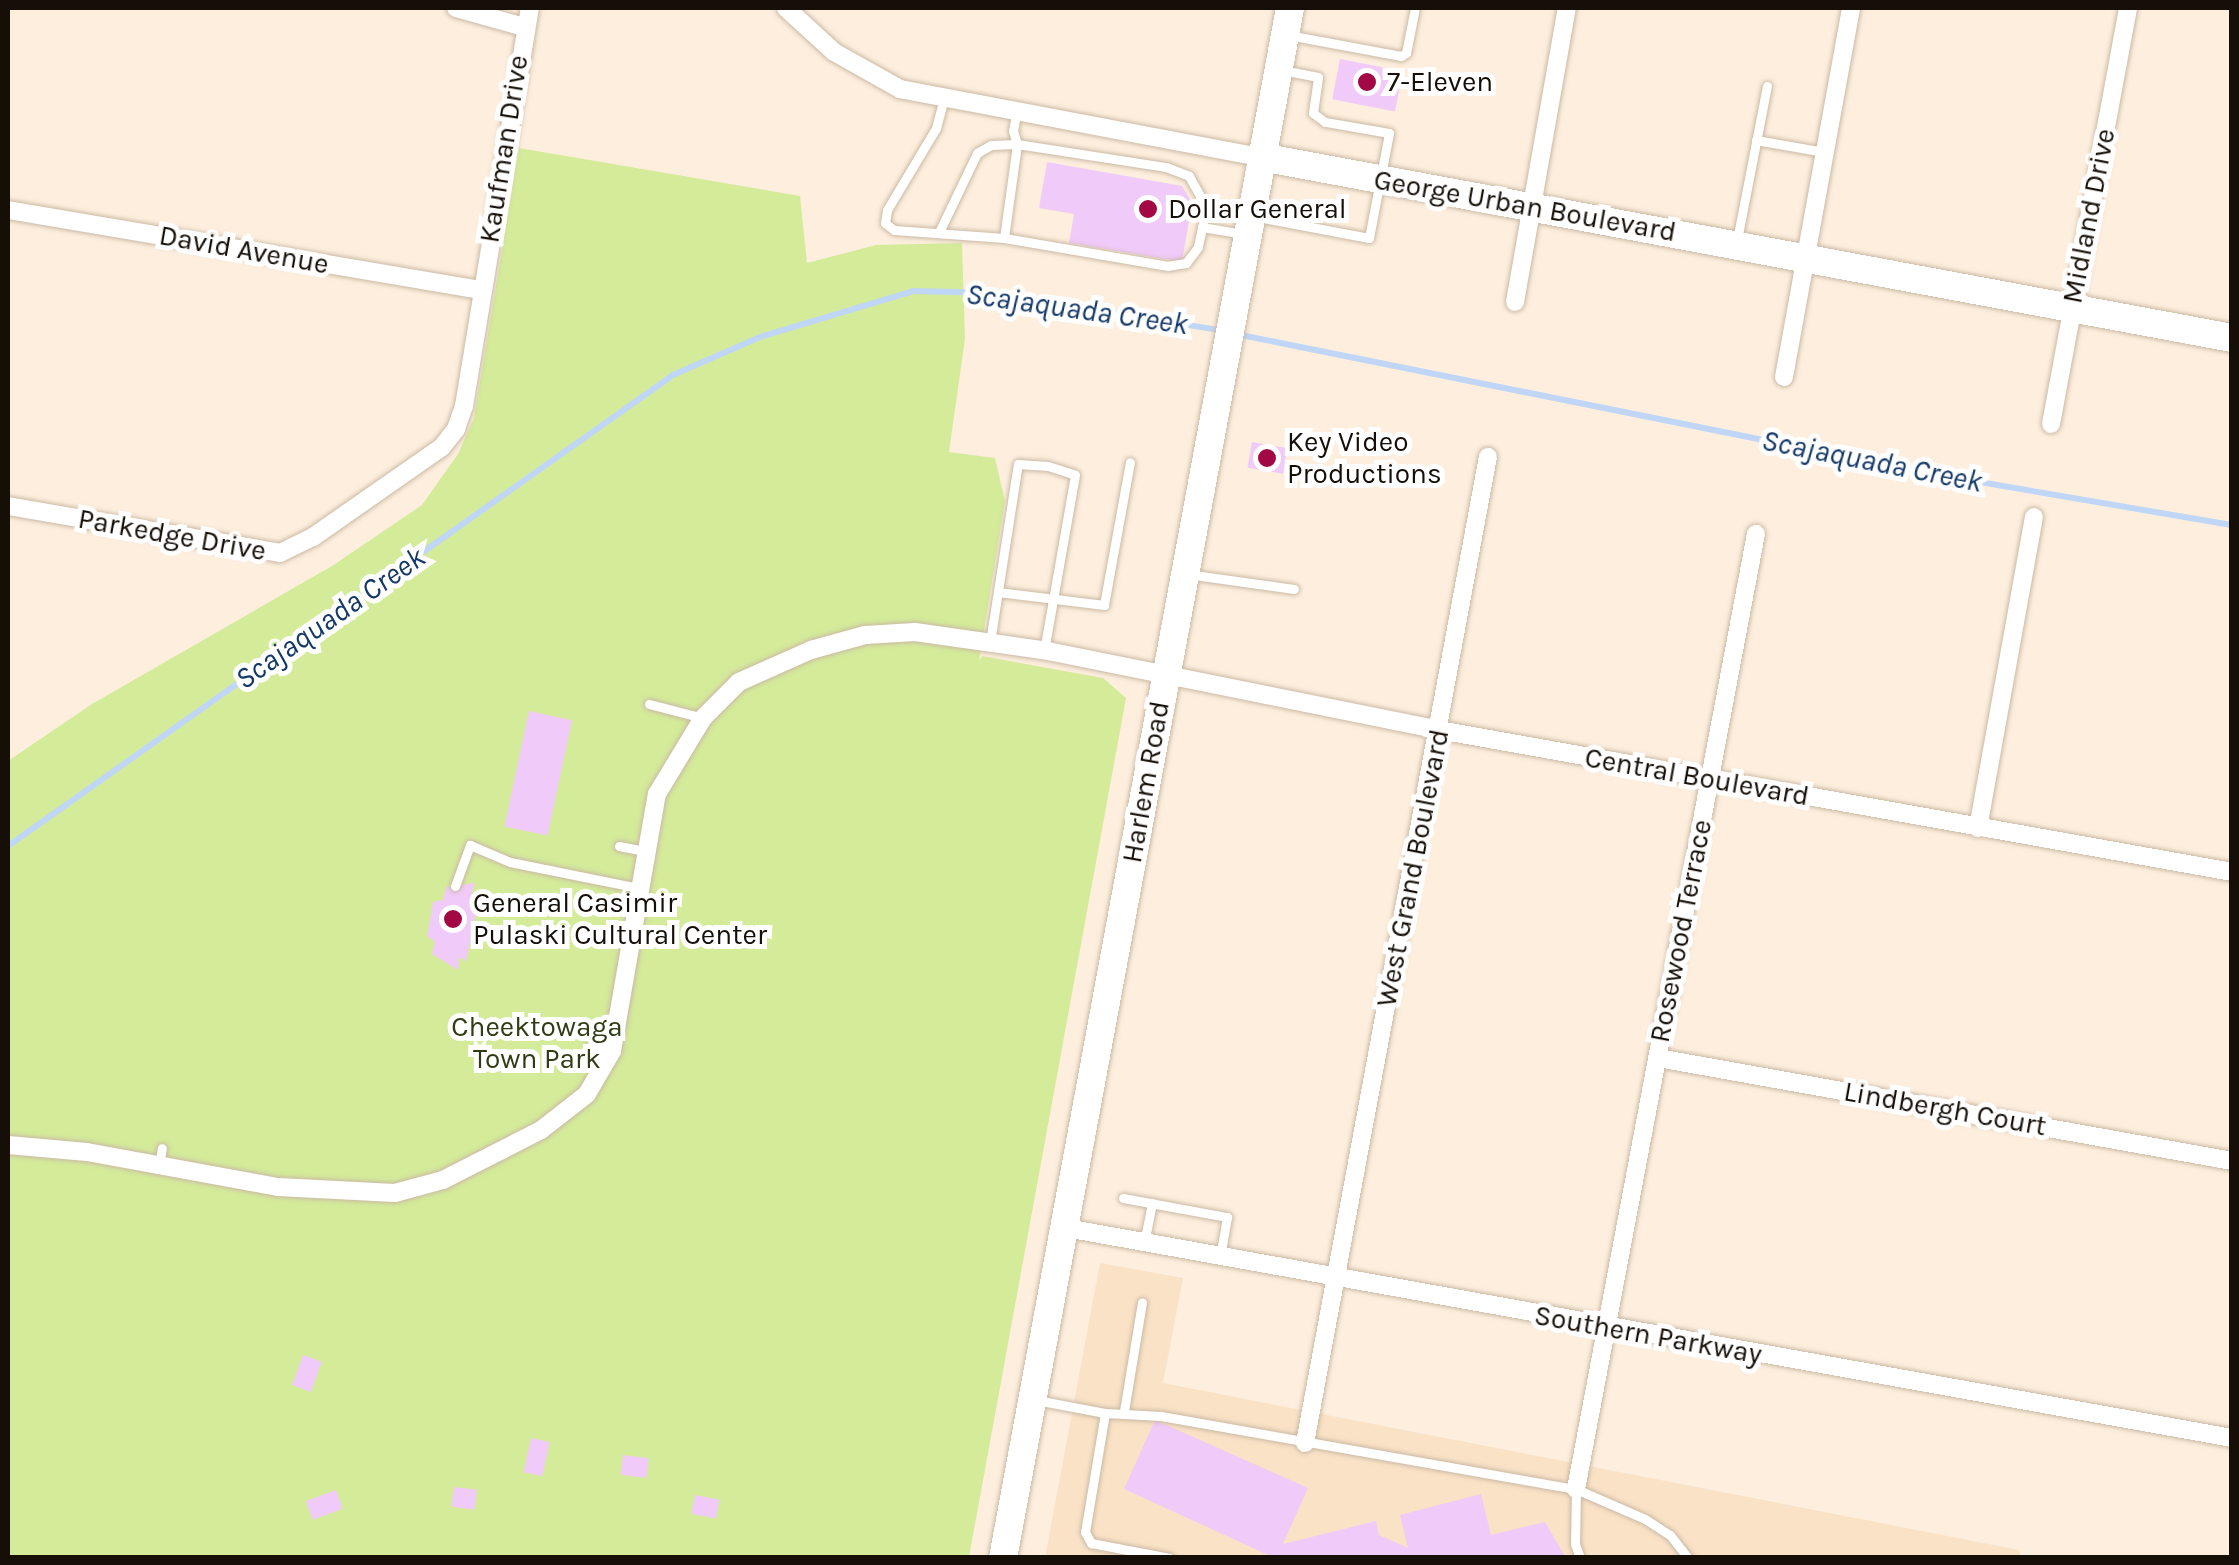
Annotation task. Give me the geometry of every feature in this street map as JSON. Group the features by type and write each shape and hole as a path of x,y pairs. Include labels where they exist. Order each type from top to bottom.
{"main road":[{"name":"Harlem Road","path":"1004,1558 1287,21"},
{"name":"George Urban Boulevard","path":"1261,157 1532,209 1804,255 2232,338"}],"street":[{"path":"456,8 524,28"},
{"name":"Kaufman Drive","path":"481,290 530,8"},
{"name":"George Urban Boulevard","path":"786,8 862,71 900,89 1016,114 1261,157"},
{"path":"1515,302 1568,8"},
{"path":"1784,377 1851,8"},
{"name":"Midland Drive","path":"2050,424 2128,8"},
{"name":"David Avenue","path":"8,210 481,290"},
{"name":"Parkedge Drive","path":"8,506 261,552 280,553 294,547 442,447 456,429 481,290"},
{"name":"West Grand Boulevard","path":"1304,1442 1488,458"},
{"path":"1978,828 2034,516"},
{"name":"Rosewood Terrace","path":"1576,1489 1756,534"},
{"name":"Central Boulevard","path":"612,1051 657,794 702,718 740,682 810,650 865,635 915,632 1044,651 1165,672 1439,730 2232,872"},
{"path":"8,1145 161,1157 277,1192 395,1198 440,1172 541,1130 587,1094 612,1051"},
{"name":"Lindbergh Court","path":"1658,1058 2232,1161"},
{"name":"Southern Parkway","path":"1066,1228 1609,1329 2232,1438"}],"lane":[{"path":"1287,21 1401,56 1406,53 1415,8"},
{"path":"1202,227 1248,225 1369,238 1389,133 1325,122 1313,113 1318,78 1278,69"},
{"path":"1736,244 1767,86"},
{"path":"940,230 978,153 991,145 1018,144 1166,166 1189,176 1200,196 1202,227 1198,247 1186,263 1168,266 1004,238 940,230 894,230 885,223 886,210 936,128 944,100"},
{"path":"1004,238 1018,144 1013,132 1016,114"},
{"path":"1756,140 1824,152"},
{"path":"998,592 1104,605 1130,462"},
{"path":"990,644 1018,464 1048,466 1075,475 1044,651"},
{"path":"1184,573 1294,589"},
{"path":"649,704 702,718"},
{"path":"456,886 470,845 510,862 639,888"},
{"path":"619,846 644,851"},
{"path":"590,1047 612,1051"},
{"path":"1123,1198 1227,1217 1220,1257"},
{"path":"1144,1243 1152,1203"},
{"path":"1124,1411 1142,1302"},
{"path":"1033,1400 1105,1413 1124,1411 1576,1489 1645,1518 1670,1535 1688,1558"},
{"path":"1105,1413 1084,1532 1091,1543 1170,1558"},
{"path":"1576,1489 1574,1544 1580,1558"}],"shaded area":[{"path":"1100,1263 1183,1278 1163,1383 2019,1550 2021,1557 1045,1558"}],"green space":[{"name":"Cheektowaga Town Park","path":"519,148 800,196 807,263 876,245 962,243 965,339 949,452 995,458 1005,501 979,661 982,656 1103,678 1126,698 969,1557 8,1558 8,761 92,704 332,566 422,505 458,454 474,418"}],"building":[{"path":"1340,59 1403,71 1395,111 1332,99"},
{"path":"1047,162 1182,186 1192,203 1182,262 1069,243 1074,214 1039,208"},
{"name":"Key Video Productions","path":"1252,442 1287,448 1283,474 1247,468"},
{"path":"529,711 572,720 548,836 504,826"},
{"name":"General Casimir Pulaski Cultural Center","path":"475,883 471,895 480,894 466,961 459,957 458,970 432,954 435,942 427,936 433,902 443,900 446,887"},
{"path":"303,1355 322,1362 311,1392 292,1385"},
{"path":"1155,1420 1308,1488 1283,1544 1376,1521 1379,1535 1408,1548 1400,1515 1481,1494 1491,1535 1545,1522 1566,1558 1275,1558 1124,1489"},
{"path":"531,1438 550,1442 542,1476 524,1472"},
{"path":"623,1455 649,1458 646,1478 621,1475"},
{"path":"454,1487 477,1490 474,1510 452,1507"},
{"path":"336,1490 343,1509 313,1520 306,1501"},
{"path":"695,1495 720,1500 716,1518 691,1514"}],"waterway":[{"name":"Scajaquada Creek","path":"8,846 673,375 760,337 913,291 995,293 1224,331"},
{"name":"Scajaquada Creek","path":"1236,334 1927,473 2232,525"}],"place":[{"name":"7-Eleven","path":"1367,82"},
{"name":"Dollar General","path":"1148,209"},
{"name":"Key Video Productions","path":"1267,458"},
{"name":"General Casimir Pulaski Cultural Center","path":"453,919"}]}
